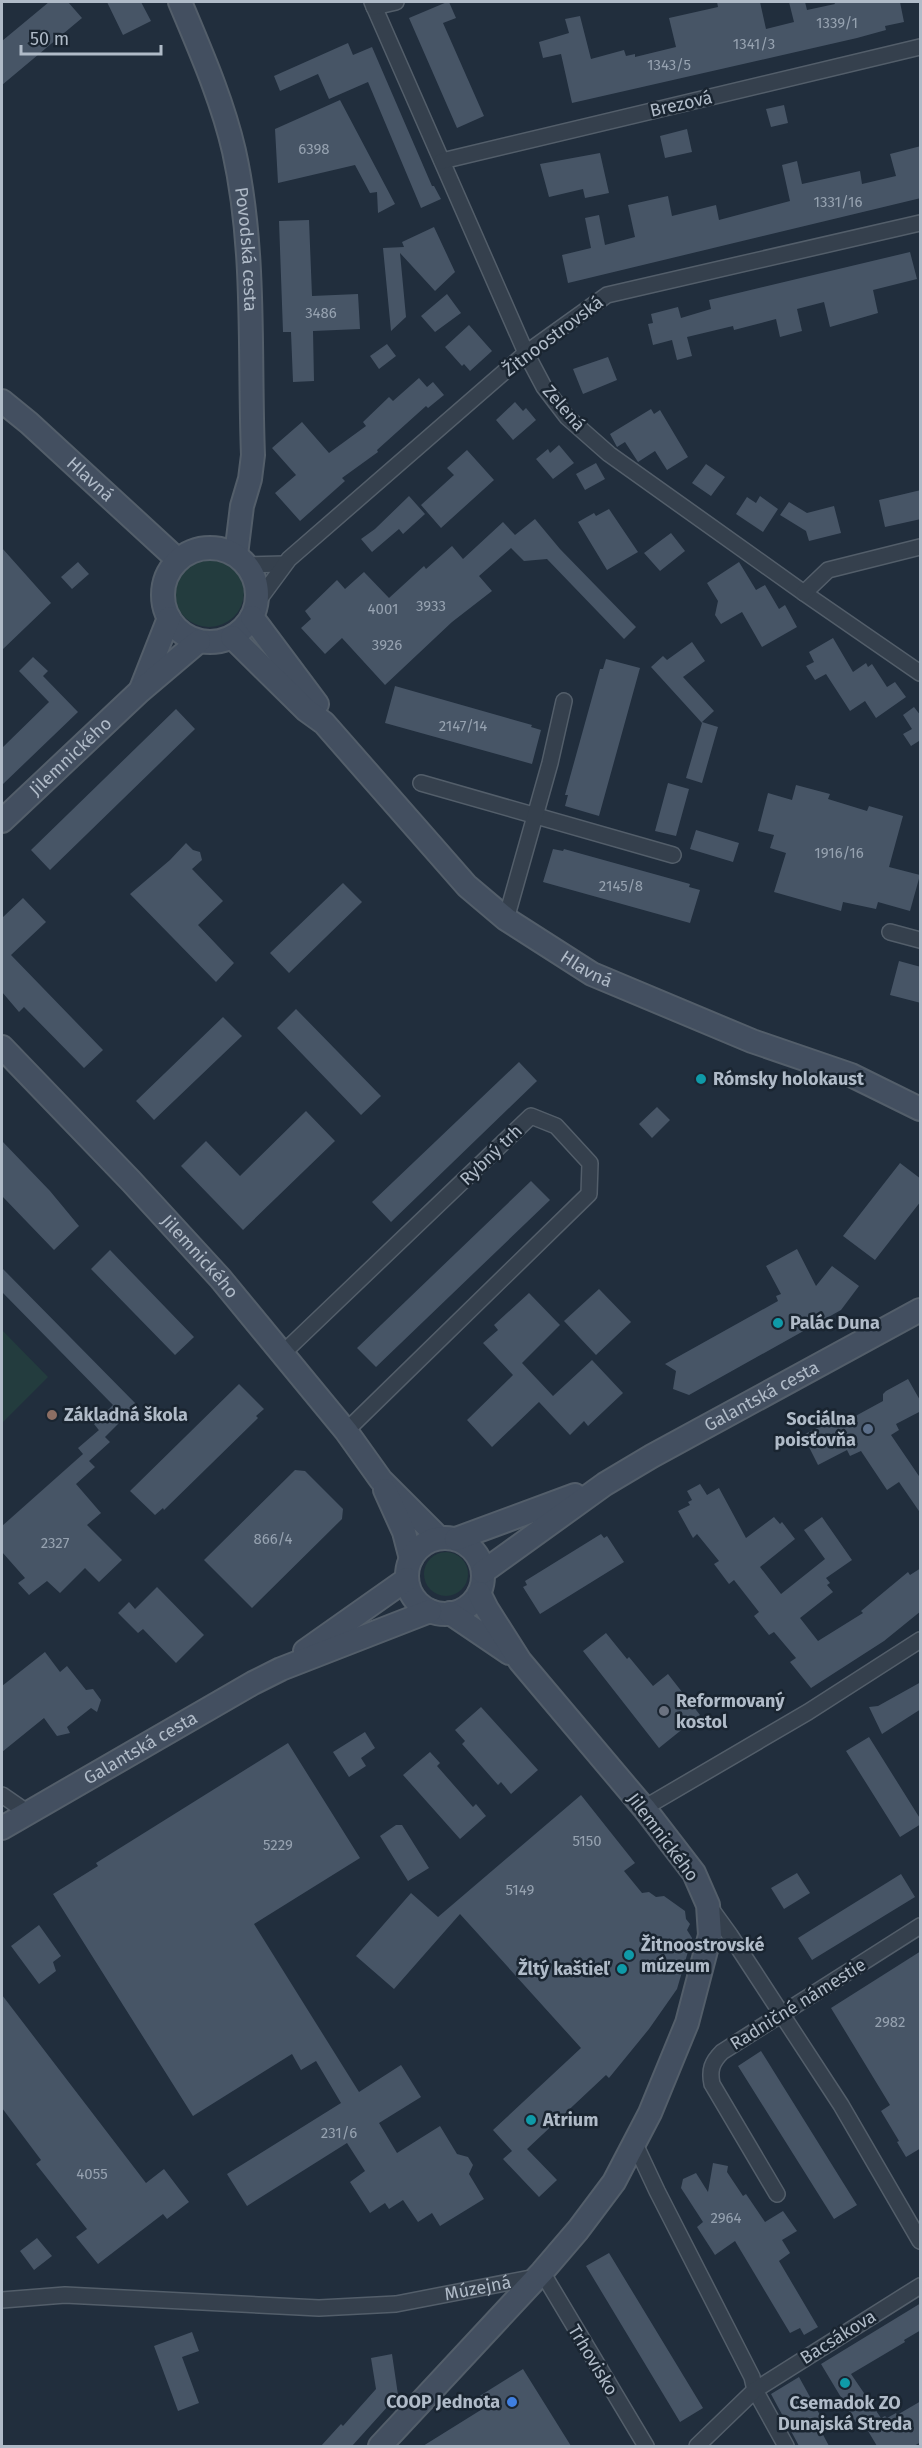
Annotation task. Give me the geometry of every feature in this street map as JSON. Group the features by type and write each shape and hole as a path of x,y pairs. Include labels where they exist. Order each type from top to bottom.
{"main road":[{"name":"Povodská cesta","path":"180,2 211,77 234,150 249,249 253,455 250,479 242,506 242,560"},
{"name":"Hlavná","path":"2,401 178,560"},
{"name":"Povodská cesta","path":"212,548 232,516 242,506"},
{"path":"212,548 225,550 242,560 256,582 255,609 246,627 232,637 219,642 200,641 184,634 169,618 164,603 164,587 169,572 178,560 194,550 212,548"},
{"name":"Hlavná","path":"255,609 316,703 324,723"},
{"name":"Jilemnického","path":"140,691 169,618"},
{"name":"Hlavná","path":"232,637 306,710 324,723 467,886 506,919 592,974 752,1041 851,1075 921,1109"},
{"name":"Jilemnického","path":"2,821 140,691 200,641"},
{"name":"Jilemnického","path":"2,1047 131,1181 220,1278 346,1431 381,1480 404,1532 409,1569"},
{"name":"Galantská cesta","path":"481,1582 605,1484 652,1456 921,1310"},
{"name":"Jilemnického","path":"381,1480 448,1538"},
{"name":"Galantská cesta","path":"448,1538 605,1484"},
{"path":"448,1538 474,1550 480,1560 481,1582 469,1606 440,1612 414,1598 409,1569 424,1544 448,1538"},
{"name":"Galantská cesta","path":"2,1828 281,1669 409,1569"},
{"name":"Jilemnického","path":"481,1582 487,1609 520,1661 644,1808 694,1873 708,1905"},
{"name":"Jilemnického","path":"440,1612 520,1661"},
{"name":"Galantská cesta","path":"281,1669 440,1612"},
{"path":"380,2446 539,2275 578,2230 614,2182 635,2144 687,2023 710,1935 708,1905"}],"street":[{"name":"Zelená","path":"396,2 373,4 526,353 544,387 567,417 601,446 804,593 921,673"},
{"name":"Brezová","path":"442,161 921,47"},
{"name":"Žitnoostrovská","path":"255,609 284,564 526,353 607,295 921,223"},
{"path":"804,593 828,570 921,547"},
{"path":"242,560 284,564"},
{"path":"506,919 564,701"},
{"path":"421,783 673,855"},
{"path":"890,932 921,940"},
{"name":"Rybný trh","path":"283,1353 531,1116 556,1126 590,1163 589,1194 346,1431"},
{"path":"644,1808 808,1712 921,1640"},
{"path":"2,1795 28,1813"},
{"name":"Jilemnického","path":"708,1905 841,2104 921,2241"},
{"name":"Radničné námestie","path":"777,2194 712,2084 710,2074 712,2064 722,2052 921,1926"},
{"path":"635,2144 786,2446"},
{"name":"Múzejná","path":"2,2300 65,2295 319,2308 396,2304 539,2275"},
{"name":"Trhovisko","path":"539,2275 646,2446"},
{"name":"Bacsákova","path":"697,2446 756,2390 921,2286"}],"green space":[{"path":"202,557 216,557 229,563 238,572 244,585 242,605 234,617 216,627 202,627 189,621 180,612 174,599 174,585 180,572 189,563"},
{"path":"2,1330 48,1377 2,1423"},
{"path":"446,1552 462,1558 468,1574 462,1590 446,1596 430,1590 424,1574 430,1558"}],"building":[{"path":"49,2 68,2 82,18 2,85 2,41"},
{"path":"107,2 141,2 151,21 123,35"},
{"path":"447,2 456,18 443,23 484,116 457,128 409,18"},
{"path":"717,2 760,2 766,29 794,22 789,2 805,2 807,10 835,4 834,2 900,2 904,22 885,26 886,30 857,38 572,103 561,54 543,58 539,42 569,33 565,19 580,16 591,59 624,50 626,56 635,54 635,57 676,47 669,18 718,7"},
{"path":"348,43 353,55 372,47 432,186 441,199 421,208 368,82 329,99 318,74 280,91 274,76"},
{"path":"340,100 395,204 378,213 377,192 370,193 355,165 278,183 275,129"},
{"path":"784,105 788,123 771,127 766,109"},
{"path":"687,129 692,152 665,158 660,136"},
{"path":"921,146 921,198 568,283 562,255 591,248 585,218 599,215 605,245 635,237 628,205 668,196 672,216 716,205 719,220 790,201 782,165 797,161 802,184 860,171 862,184 896,176 890,154"},
{"path":"600,153 609,193 585,198 583,189 549,197 540,164"},
{"path":"309,220 312,296 358,294 360,329 313,331 314,381 293,382 291,332 283,332 279,221"},
{"path":"434,227 455,272 435,291 400,253 406,317 391,331 383,248 404,247 402,242"},
{"path":"910,252 917,279 873,290 878,313 830,327 824,302 797,309 802,331 780,337 776,319 734,330 733,326 687,337 692,356 677,360 672,340 653,345 648,324 653,323 651,314 678,307 681,318 711,309 709,300"},
{"path":"447,294 461,313 435,332 421,316"},
{"path":"469,325 492,351 470,371 464,364 462,366 445,347"},
{"path":"387,344 396,356 379,369 370,356"},
{"path":"608,357 617,380 583,394 573,369"},
{"path":"419,378 427,387 433,382 444,395 428,408 426,406 377,450 378,452 342,478 345,481 300,521 275,493 296,475 272,448 302,422 329,453 366,426 363,422 389,397 393,401"},
{"path":"515,402 523,411 526,408 536,420 513,440 496,420"},
{"path":"651,409 654,414 660,410 688,457 667,470 655,451 638,462 625,442 617,447 610,434"},
{"path":"559,445 574,463 553,479 536,459 548,449 550,453"},
{"path":"467,450 494,480 441,528 421,505 454,475 447,468"},
{"path":"596,463 605,479 585,490 576,474"},
{"path":"706,464 725,477 711,496 692,483"},
{"path":"921,490 921,519 885,527 879,500"},
{"path":"409,496 425,514 403,534 399,529 372,552 361,539 375,529"},
{"path":"760,496 778,509 763,532 736,514 747,497 756,503"},
{"path":"789,502 807,513 834,506 841,533 809,541 806,531 780,515"},
{"path":"609,509 638,552 607,570 578,522 594,513 596,516"},
{"path":"535,519 560,549 636,627 624,639 547,559 524,561 511,548 479,576 492,591 452,622 385,685 342,638 325,654 301,628 311,619 305,611 337,580 345,589 364,572 389,598 424,566 426,569 452,546 463,559 503,522 515,535"},
{"path":"671,533 685,551 660,571 644,553"},
{"path":"2,548 51,603 2,650"},
{"path":"78,562 89,574 72,589 61,577"},
{"path":"739,562 756,590 765,585 779,609 785,605 797,627 762,647 742,612 721,624 715,615 718,601 707,583"},
{"path":"833,638 853,672 866,663 868,667 872,664 887,687 895,682 906,697 876,718 865,701 850,711 826,674 815,680 806,666 814,662 809,652"},
{"path":"692,642 705,661 683,677 714,711 702,722 718,727 702,783 686,778 702,723 651,667 663,656 667,660"},
{"path":"33,657 48,671 43,676 78,712 2,785 2,748 49,702 19,671"},
{"path":"606,659 640,668 599,816 565,806 568,795 565,795 600,669 603,669"},
{"path":"395,686 532,725 531,727 541,730 532,764 385,723"},
{"path":"914,707 921,716 921,742 911,746 903,734 912,729 903,715"},
{"path":"176,709 195,729 50,870 31,850"},
{"path":"668,783 689,789 676,836 655,831"},
{"path":"796,785 830,794 828,799 867,811 869,806 903,816 889,867 920,875 910,911 878,902 876,909 843,902 841,911 774,892 786,853 770,848 774,835 758,831 768,793 792,800"},
{"path":"696,830 739,843 733,862 690,849"},
{"path":"186,843 193,850 200,852 202,860 192,869 223,901 198,925 234,963 216,982 130,894"},
{"path":"553,849 563,851 564,849 690,884 689,887 700,890 690,923 543,882"},
{"path":"343,883 362,902 289,973 270,953"},
{"path":"23,898 46,922 11,955 103,1050 84,1068 24,1007 19,1012 2,992 2,918"},
{"path":"899,961 921,967 921,1003 890,995"},
{"path":"296,1009 381,1096 361,1115 277,1028"},
{"path":"223,1017 242,1036 154,1120 136,1101"},
{"path":"519,1062 537,1081 391,1222 372,1202"},
{"path":"657,1107 670,1120 652,1138 639,1124"},
{"path":"306,1111 335,1141 243,1230 181,1166 206,1141 240,1176"},
{"path":"2,1141 50,1191 79,1226 54,1250 2,1196"},
{"path":"900,1163 921,1179 921,1201 875,1260 843,1236"},
{"path":"531,1181 550,1200 376,1367 357,1348"},
{"name":"Palác Duna","path":"797,1249 816,1286 832,1266 859,1286 841,1310 689,1395 673,1389 676,1371 665,1364 778,1301 776,1296 781,1294 766,1266"},
{"path":"110,1250 194,1337 175,1355 91,1269"},
{"path":"2,1268 137,1405 105,1437 110,1442 89,1461 95,1467 76,1484 101,1513 87,1525 122,1560 99,1582 85,1568 60,1593 47,1581 29,1595 18,1583 25,1578 2,1552 2,1526 83,1454 78,1448 99,1430 94,1424 113,1405 2,1292"},
{"path":"599,1289 631,1322 596,1355 564,1321"},
{"path":"529,1293 560,1325 522,1363 553,1396 592,1360 623,1393 588,1426 584,1421 570,1435 539,1402 492,1447 467,1420 513,1375 483,1343 498,1330 494,1325"},
{"path":"908,1379 921,1402 921,1411 896,1424 899,1430 891,1435 921,1479 921,1514 899,1482 887,1490 861,1451 850,1456 847,1450 818,1465 803,1435 829,1422 839,1425 883,1401 883,1394 886,1391"},
{"path":"239,1384 264,1409 256,1416 258,1418 164,1510 163,1508 155,1515 130,1491"},
{"path":"295,1470 305,1471 343,1509 342,1519 252,1608 204,1560"},
{"path":"700,1484 707,1495 719,1488 746,1538 774,1517 780,1524 782,1522 795,1539 760,1567 781,1594 825,1559 804,1530 822,1517 852,1560 826,1578 830,1583 827,1585 833,1592 800,1618 818,1641 863,1613 861,1611 908,1572 910,1575 921,1568 921,1611 884,1641 811,1688 790,1662 796,1658 774,1632 769,1635 754,1616 759,1612 734,1580 729,1584 714,1564 719,1561 697,1534 693,1538 678,1511 690,1505 688,1502 692,1500 687,1491"},
{"path":"601,1534 604,1538 607,1536 624,1562 540,1614 523,1587 527,1585 525,1581"},
{"path":"157,1587 204,1635 176,1663 143,1629 138,1633 118,1613 129,1602 135,1609"},
{"path":"606,1633 653,1686 668,1674 700,1715 659,1748 583,1651"},
{"path":"45,1652 60,1672 67,1666 86,1690 93,1689 101,1700 97,1712 91,1708 67,1727 70,1733 57,1736 44,1718 2,1752 2,1686"},
{"path":"921,1682 921,1709 882,1734 869,1707 878,1706"},
{"path":"481,1707 538,1770 511,1794 501,1782 498,1785 462,1744 465,1741 455,1730"},
{"path":"365,1732 375,1748 361,1758 366,1766 349,1777 333,1752"},
{"path":"869,1737 921,1820 921,1824 900,1837 846,1751"},
{"path":"288,1743 360,1858 254,1924 359,2092 401,2065 421,2097 379,2123 397,2153 440,2126 457,2154 468,2157 473,2165 469,2174 484,2199 440,2226 432,2213 418,2222 403,2200 389,2209 385,2203 370,2213 350,2182 365,2171 347,2143 247,2206 227,2174 341,2103 316,2061 301,2070 292,2054 193,2116 53,1894 98,1866 96,1863"},
{"path":"430,1752 440,1763 437,1766 473,1807 476,1804 486,1816 460,1839 403,1775"},
{"path":"581,1795 635,1863 624,1871 642,1893 649,1892 656,1897 664,1896 685,1911 686,1919 690,1924 687,1930 692,1938 677,1989 649,2029 609,2078 606,2075 527,2149 557,2180 539,2197 503,2159 512,2151 493,2130 581,2048 460,1914 394,1989 356,1956 411,1893 438,1917"},
{"path":"396,1825 402,1825 429,1868 408,1881 380,1836"},
{"path":"797,1873 810,1893 784,1909 771,1888"},
{"path":"901,1874 915,1897 812,1960 798,1938"},
{"path":"39,1925 61,1956 53,1962 56,1971 39,1984 11,1946"},
{"path":"921,1951 921,2148 906,2157 881,2111 890,2105 831,2008"},
{"path":"2,1995 146,2183 164,2169 189,2202 167,2219 163,2214 98,2264 76,2237 87,2229 36,2164 41,2160 2,2108"},
{"path":"761,2051 857,2205 834,2219 738,2066"},
{"path":"713,2163 728,2166 727,2172 743,2196 746,2194 765,2222 783,2211 797,2231 782,2240 790,2253 779,2261 818,2327 804,2335 800,2328 790,2333 735,2241 715,2255 697,2227 703,2222 681,2188 683,2179 696,2173 708,2192"},
{"path":"37,2238 52,2256 34,2270 20,2251"},
{"path":"609,2253 703,2408 680,2422 586,2266"},
{"path":"921,2303 921,2330 851,2374 881,2418 885,2416 887,2418 896,2413 897,2415 921,2401 921,2442 914,2446 877,2446 865,2426 860,2429 821,2364"},
{"path":"192,2332 199,2351 182,2357 199,2403 178,2411 154,2346"},
{"path":"392,2354 398,2395 352,2446 321,2446 341,2424 343,2426 376,2389 371,2358"},
{"name":"COOP Jednota","path":"523,2369 571,2446 423,2446 484,2408 478,2397"},
{"path":"799,2377 826,2426 820,2429 829,2446 799,2446 771,2394"}],"place":[{"name":"Rómsky holokaust","path":"701,1079"},
{"name":"Palác Duna","path":"778,1323"},
{"name":"Základná škola","path":"52,1415"},
{"name":"Sociálna poisťovňa","path":"868,1429"},
{"name":"Reformovaný kostol","path":"664,1711"},
{"name":"Žitnoostrovské múzeum","path":"629,1955"},
{"name":"Žltý kaštieľ","path":"622,1969"},
{"name":"Atrium","path":"531,2120"},
{"name":"Csemadok ZO Dunajská Streda","path":"845,2383"},
{"name":"COOP Jednota","path":"512,2402"}]}
